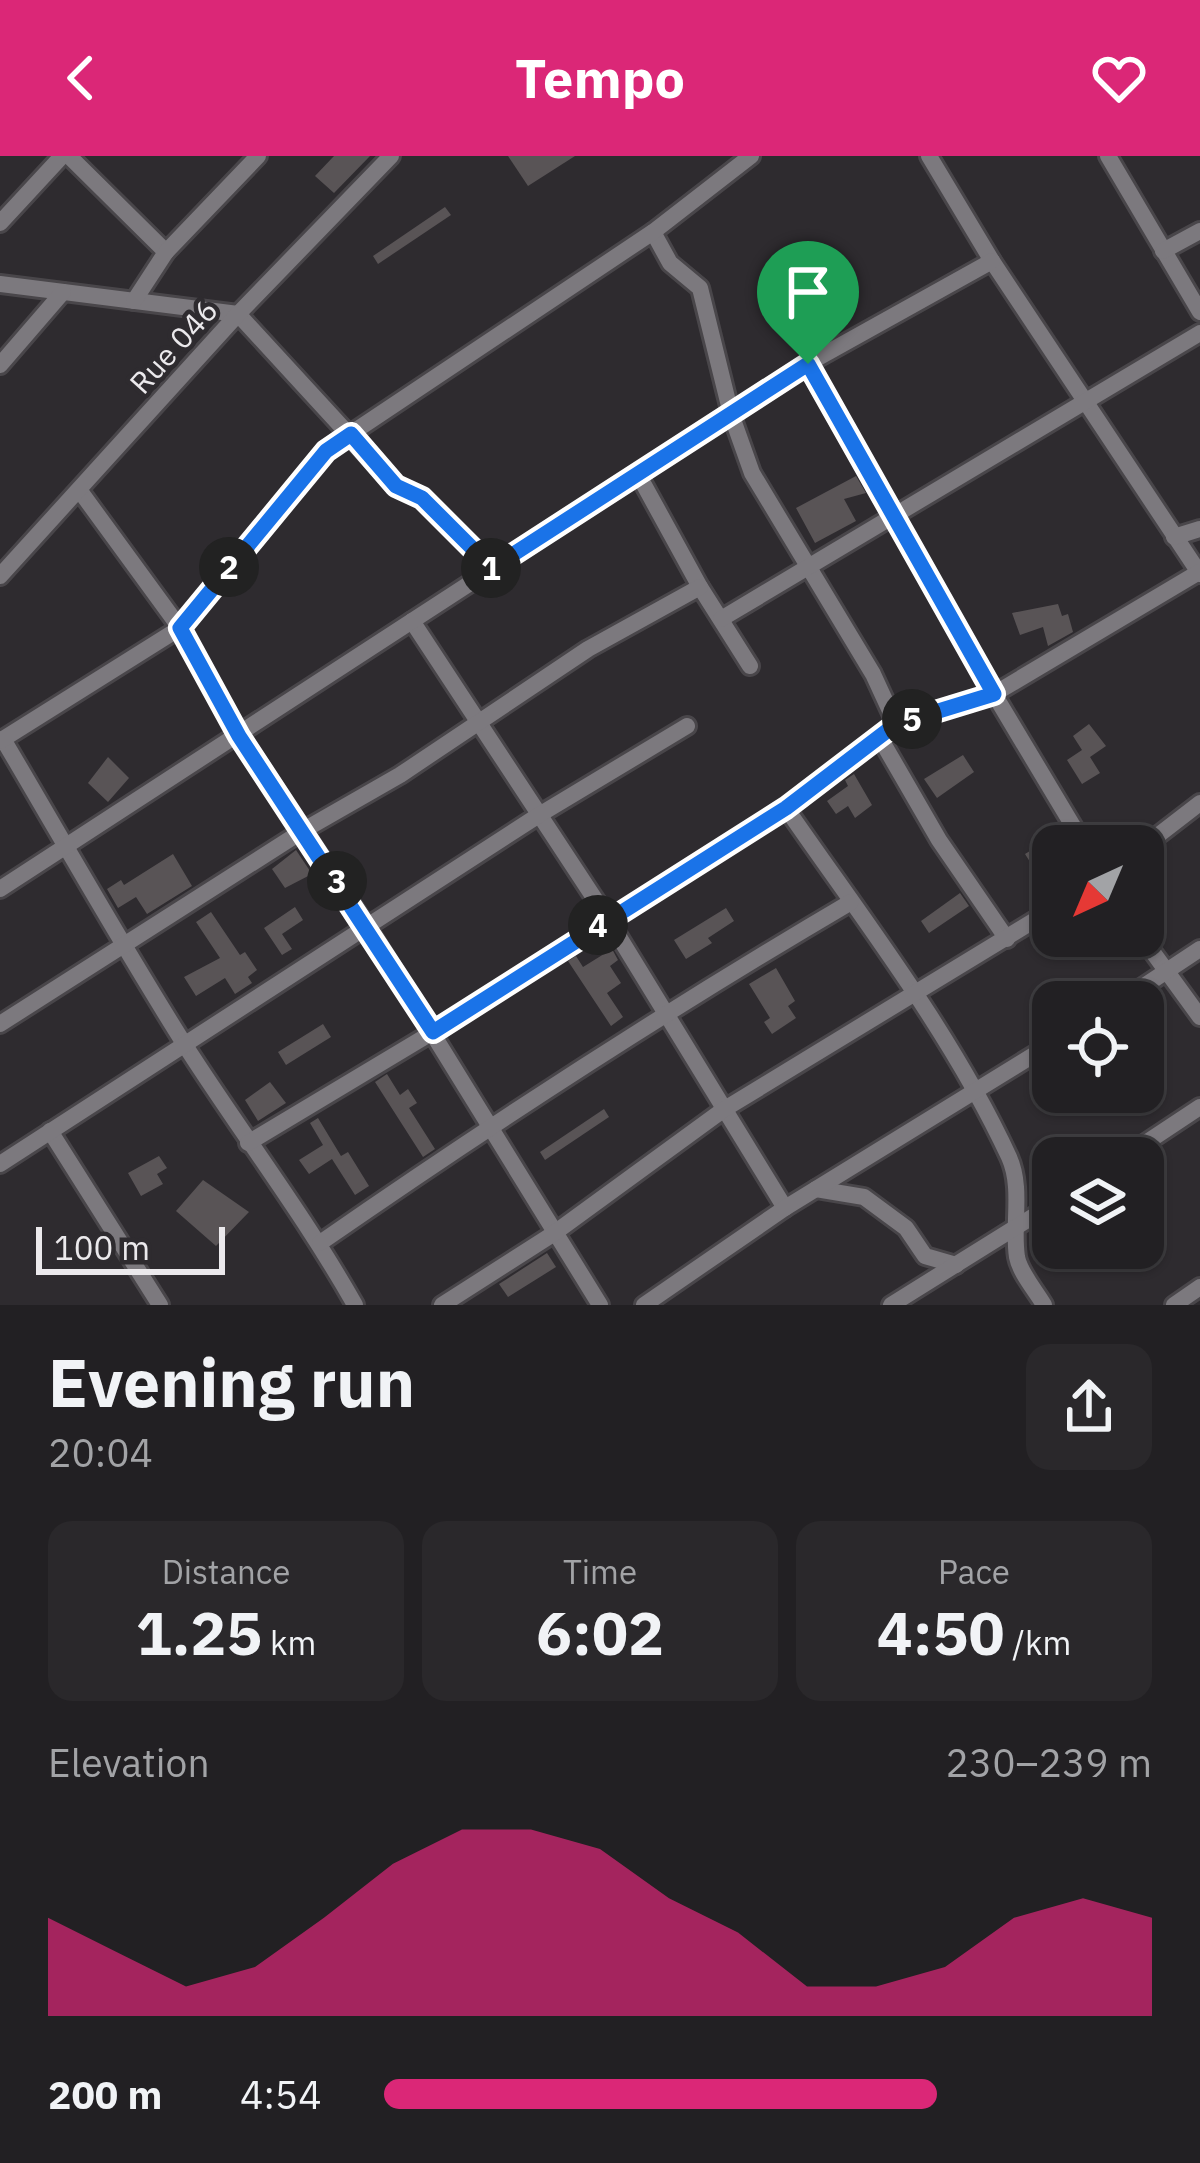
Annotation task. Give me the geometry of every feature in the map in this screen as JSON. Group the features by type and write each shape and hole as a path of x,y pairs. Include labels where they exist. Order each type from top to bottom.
{"street":[{"path":"0,223 65,156 166,252"},
{"path":"134,301 166,252 258,156"},
{"name":"Rue 046","path":"0,576 238,314 392,156"},
{"path":"356,1305 320,1243 186,1046 2,740 180,628 326,451 653,232 751,156"},
{"path":"248,1143 786,808 896,724 994,694 1199,573 992,261 929,156"},
{"path":"1108,156 1200,312"},
{"path":"1163,251 1200,230"},
{"path":"653,232 670,263 700,289 731,414 752,473 873,674 896,724"},
{"path":"0,889 808,364 992,261"},
{"path":"0,284 238,314 396,486 422,498 492,568"},
{"path":"0,365 63,292"},
{"path":"721,619 1200,333"},
{"path":"808,364 1072,825"},
{"path":"638,473 750,666"},
{"path":"80,491 180,628 239,736 368,929 600,1305"},
{"path":"1174,537 1200,529"},
{"path":"0,1024 304,830 400,775 588,649 700,587"},
{"path":"412,621 608,919 785,1208"},
{"path":"2,1156 186,1046 539,815 688,726"},
{"path":"880,738 939,840 1006,939"},
{"path":"1164,831 1200,803"},
{"path":"786,808 916,996 975,1091 1012,1163 1017,1259 1044,1305"},
{"path":"320,1243 490,1125 851,902"},
{"path":"442,1305 553,1234 723,1110 1032,922"},
{"path":"1154,981 1200,949"},
{"path":"1157,957 1200,1017"},
{"path":"644,1305 785,1208 1032,1056"},
{"path":"1155,1137 1200,1107"},
{"path":"50,1131 160,1305"},
{"path":"816,1189 864,1198 906,1228 925,1256 956,1265"},
{"path":"891,1305 1032,1217"},
{"path":"1174,1305 1200,1288"}],"building":[{"path":"334,156 370,156 334,193 315,176"},
{"path":"508,156 575,156 528,186"},
{"path":"445,207 451,215 378,264 373,256"},
{"path":"856,476 866,493 844,499 856,521 815,543 796,508"},
{"path":"1058,604 1062,616 1068,614 1073,632 1048,646 1043,627 1020,635 1012,613"},
{"path":"1089,724 1106,746 1090,757 1100,773 1082,784 1067,760 1082,750 1073,736"},
{"path":"963,755 974,772 937,798 924,779"},
{"path":"108,757 129,778 108,802 88,783"},
{"path":"854,774 872,805 855,818 848,806 836,814 827,801 848,786 845,780"},
{"path":"296,850 312,874 285,888 272,869"},
{"path":"173,854 192,886 147,914 136,897 118,908 107,889 121,880 124,885"},
{"path":"960,893 969,906 929,933 921,921"},
{"path":"295,907 303,920 282,934 292,949 282,955 264,928"},
{"path":"726,908 734,921 686,959 674,940"},
{"path":"211,912 240,955 245,952 257,970 248,977 252,983 235,994 225,978 196,996 184,977 220,958 196,922"},
{"path":"612,949 618,960 610,966 621,983 607,993 623,1017 611,1026 568,961 576,956 583,967"},
{"path":"776,968 795,1001 788,1006 796,1018 772,1034 764,1022 770,1018 749,984"},
{"path":"323,1024 331,1037 286,1065 278,1052"},
{"path":"387,1074 400,1095 408,1089 417,1103 409,1108 435,1149 423,1157 375,1082"},
{"path":"270,1082 286,1103 258,1121 245,1100"},
{"path":"604,1109 609,1117 545,1160 540,1152"},
{"path":"318,1118 341,1156 348,1152 369,1186 355,1195 332,1159 309,1174 299,1160 323,1145 310,1123"},
{"path":"159,1156 167,1168 157,1174 163,1184 141,1196 128,1173"},
{"path":"203,1180 249,1212 216,1246 176,1211"},
{"path":"547,1253 556,1267 508,1297 499,1284"}],"route":[{"path":"808,364 994,694 896,724 786,808 433,1032 239,736 180,628 326,451 351,434 396,486 422,498 492,568 808,364"}]}
